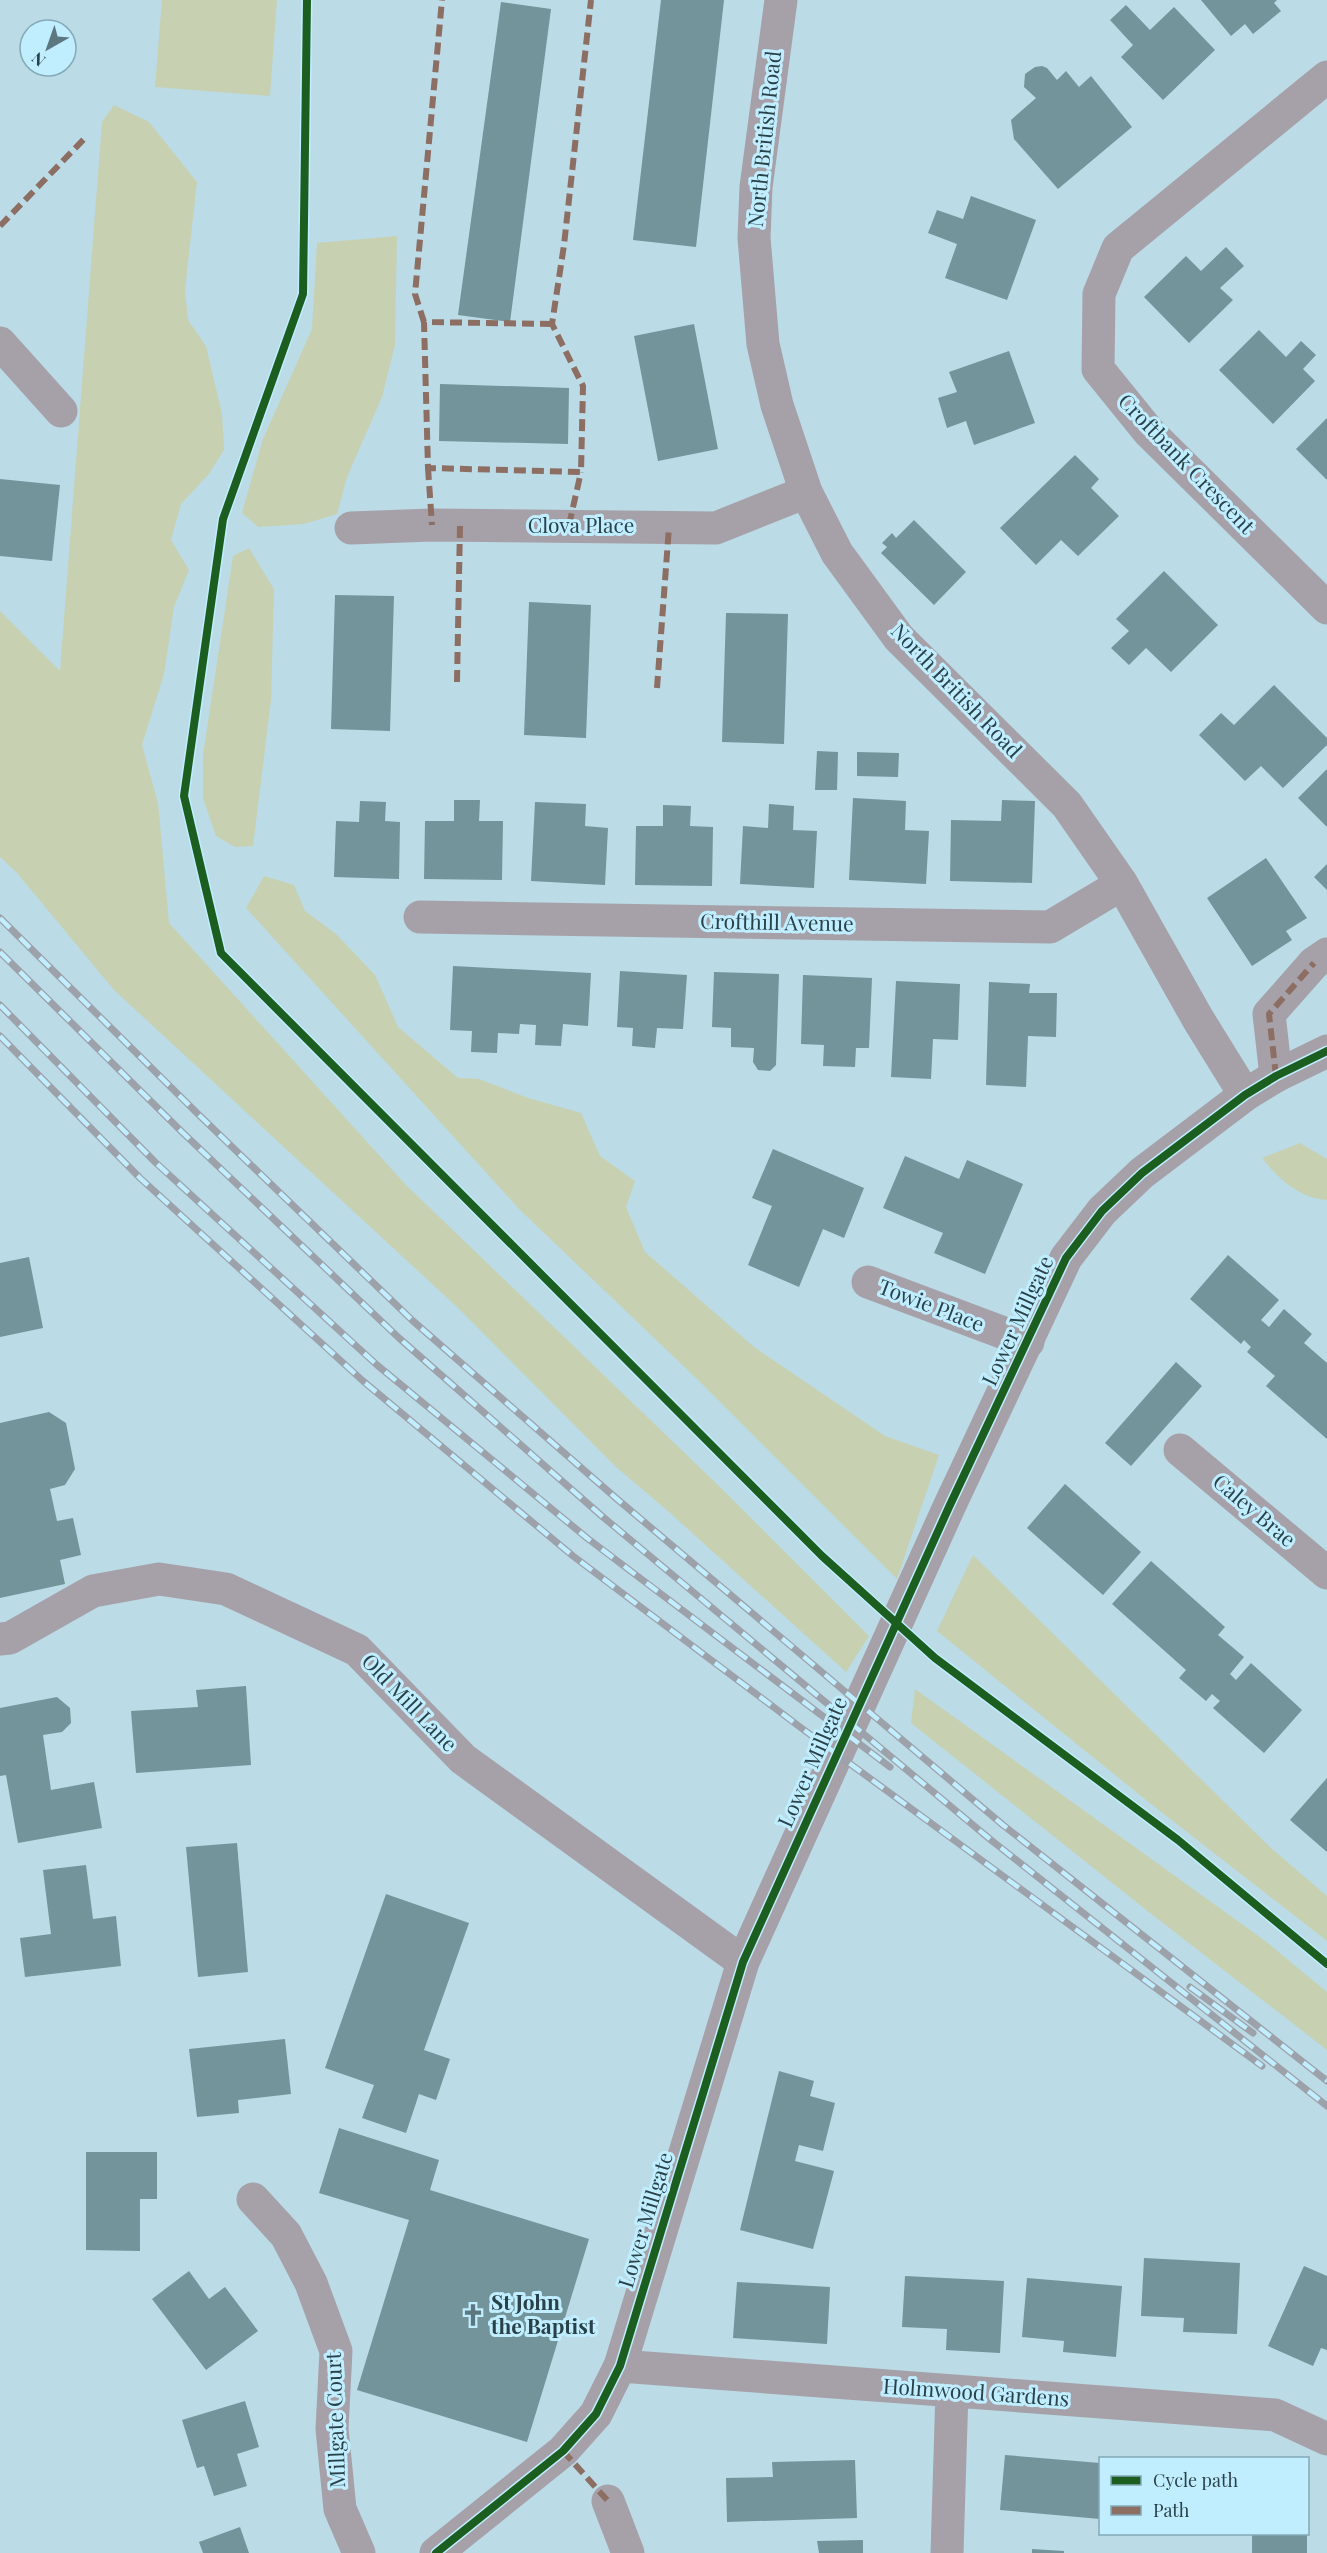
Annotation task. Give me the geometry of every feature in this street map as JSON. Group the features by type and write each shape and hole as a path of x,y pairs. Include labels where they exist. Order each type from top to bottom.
{"street":[{"name":"North British Road","path":"781,0 756,188 754,238 764,344 777,405 806,492 837,553 899,638 1067,805 1122,884 1198,1019 1245,1095"},
{"name":"Croftbank Crescent","path":"1327,77 1118,248 1098,294 1098,369 1149,432 1327,608"},
{"path":"0,342 61,411"},
{"name":"Clova Place","path":"351,528 432,525 716,528 806,492"},
{"name":"Crofthill Avenue","path":"420,917 1050,927 1122,884"},
{"path":"1276,1076 1269,1014 1320,959"},
{"name":"Lower Millgate","path":"436,2553 563,2451 596,2415 620,2366 743,1962 949,1507 1066,1258 1102,1211 1142,1173 1245,1095 1276,1076 1327,1051"},
{"name":"Towie Place","path":"868,1282 1028,1342"},
{"name":"Caley Brae","path":"1180,1450 1327,1573"},
{"name":"Old Mill Lane","path":"0,1640 10,1638 93,1591 159,1579 226,1589 357,1650 463,1759 743,1962"},
{"name":"Millgate Court","path":"253,2199 286,2235 311,2283 336,2351 332,2429 340,2509 359,2553"},
{"name":"Holmwood Gardens","path":"620,2366 1275,2415 1327,2439"},
{"path":"947,2553 952,2391"},
{"path":"608,2501 628,2553"}],"green space":[{"path":"162,0 277,0 270,96 155,87"},
{"path":"114,105 149,122 197,182 185,290 188,320 206,346 222,414 224,450 209,474 181,504 171,540 189,570 174,607 164,674 142,745 158,803 169,923 406,1185 721,1488 869,1636 846,1672 616,1467 457,1307 114,990 17,873 0,857 0,611 60,671 102,122"},
{"path":"397,236 395,345 382,397 347,477 337,514 304,524 258,527 242,513 263,439 312,329 317,243"},
{"path":"249,548 274,589 271,700 253,846 235,847 216,836 203,798 203,755 233,556"},
{"path":"264,876 294,885 305,911 336,934 375,975 398,1027 458,1078 479,1079 528,1098 581,1113 600,1156 635,1181 626,1207 645,1252 754,1347 885,1436 939,1455 897,1579 696,1378 520,1210 246,908"},
{"path":"1300,1143 1327,1159 1327,1200 1307,1195 1290,1186 1262,1158"},
{"path":"973,1555 1271,1848 1327,1896 1327,1941 1146,1800 937,1631"},
{"path":"915,1689 1264,1940 1327,1992 1327,2050 911,1723"}],"building":[{"path":"661,0 724,0 696,247 633,240"},
{"path":"1201,0 1277,0 1274,3 1281,11 1253,34 1245,24 1231,36"},
{"path":"501,2 551,9 510,322 458,315"},
{"path":"1126,5 1150,30 1174,7 1215,50 1163,100 1121,57 1133,45 1110,20"},
{"path":"1035,67 1047,68 1057,80 1066,71 1079,87 1091,76 1132,127 1058,189 1014,139 1011,120 1036,98 1024,87 1025,74"},
{"path":"971,196 1036,220 1007,300 945,278 957,244 928,233 937,210 963,219"},
{"path":"1226,247 1244,266 1220,288 1233,300 1189,343 1144,297 1186,256 1201,271"},
{"path":"694,324 718,449 658,461 634,336"},
{"path":"1259,330 1286,357 1301,341 1316,355 1303,369 1315,381 1273,424 1219,370"},
{"path":"1009,351 1035,423 974,445 966,421 947,428 938,398 957,392 949,372"},
{"path":"440,384 569,388 568,444 439,441"},
{"path":"1327,418 1327,480 1296,449"},
{"path":"1075,455 1099,479 1091,488 1119,516 1078,556 1061,540 1036,565 1000,528"},
{"path":"0,479 60,485 52,561 0,556"},
{"path":"914,520 966,572 934,605 881,553 887,547 882,543 892,533 896,538"},
{"path":"1164,571 1218,625 1171,672 1146,648 1129,665 1111,648 1129,631 1116,619"},
{"path":"335,595 394,596 390,731 331,729"},
{"path":"529,602 591,605 586,738 524,735"},
{"path":"726,613 788,614 784,744 722,742"},
{"path":"1274,685 1327,738 1327,745 1283,788 1261,766 1245,781 1199,735 1221,713 1234,725"},
{"path":"817,751 838,752 837,790 815,790"},
{"path":"857,752 899,753 898,777 857,776"},
{"path":"1327,769 1327,827 1298,798"},
{"path":"853,798 906,801 905,830 929,831 926,884 849,880"},
{"path":"454,800 480,800 479,821 503,821 502,880 424,879 425,821 454,821"},
{"path":"1002,800 1035,801 1032,883 950,881 951,820 1001,821"},
{"path":"360,801 386,802 385,821 400,822 399,879 334,877 336,821 359,822"},
{"path":"535,802 586,804 585,826 608,828 605,885 531,881"},
{"path":"769,804 794,806 793,830 817,831 814,888 740,884 743,826 768,828"},
{"path":"663,805 691,806 690,826 713,827 712,886 635,885 636,826 663,826"},
{"path":"1266,858 1307,918 1286,931 1292,940 1252,966 1207,898"},
{"path":"1327,864 1327,890 1314,877"},
{"path":"453,966 591,973 588,1026 563,1024 561,1046 535,1045 536,1025 520,1024 519,1034 498,1033 497,1053 471,1052 472,1031 450,1030"},
{"path":"620,971 687,975 683,1029 657,1028 655,1048 632,1046 633,1028 617,1027"},
{"path":"714,972 779,974 776,1065 770,1071 758,1070 753,1062 754,1048 731,1047 731,1028 712,1027"},
{"path":"803,975 872,978 869,1048 856,1048 855,1067 823,1066 824,1045 801,1044"},
{"path":"896,981 960,984 958,1040 933,1039 931,1079 891,1077"},
{"path":"989,982 1030,984 1029,993 1057,993 1056,1037 1028,1036 1026,1087 986,1085"},
{"path":"773,1149 864,1188 844,1238 823,1229 799,1287 748,1265 772,1206 752,1198"},
{"path":"905,1156 959,1179 967,1160 1023,1184 985,1274 934,1253 943,1233 883,1208"},
{"path":"1228,1255 1279,1300 1261,1320 1269,1327 1284,1309 1312,1334 1304,1343 1327,1363 1327,1439 1266,1386 1275,1376 1247,1352 1251,1347 1244,1340 1241,1344 1190,1299"},
{"path":"29,1257 43,1328 0,1337 0,1263"},
{"path":"1176,1362 1202,1386 1131,1466 1105,1443"},
{"path":"49,1412 66,1423 75,1469 65,1485 50,1489 57,1521 73,1518 81,1555 60,1560 65,1584 0,1598 0,1423"},
{"path":"1065,1484 1141,1552 1103,1595 1027,1528"},
{"path":"1151,1561 1225,1627 1218,1635 1244,1657 1230,1674 1236,1680 1251,1663 1302,1710 1264,1753 1213,1708 1220,1701 1212,1694 1206,1701 1179,1678 1186,1670 1112,1604"},
{"path":"246,1686 251,1765 136,1773 131,1711 198,1707 196,1690"},
{"path":"57,1697 70,1708 71,1723 62,1732 43,1735 51,1790 94,1782 102,1828 18,1843 6,1775 0,1776 0,1708"},
{"path":"1327,1778 1327,1852 1290,1820"},
{"path":"237,1843 248,1972 198,1977 186,1847"},
{"path":"86,1865 93,1919 116,1916 121,1966 25,1977 20,1938 51,1934 43,1870"},
{"path":"386,1894 469,1923 424,2050 450,2059 436,2100 419,2094 406,2133 362,2118 374,2085 325,2068"},
{"path":"285,2039 291,2094 238,2100 239,2113 197,2117 189,2049"},
{"path":"779,2071 814,2081 810,2096 835,2103 823,2151 799,2145 795,2161 834,2171 813,2249 740,2230"},
{"name":"St John the Baptist","path":"339,2128 439,2160 430,2190 589,2239 527,2442 357,2390 409,2220 319,2193"},
{"path":"86,2152 157,2152 157,2199 140,2199 140,2251 86,2250"},
{"path":"1144,2258 1240,2263 1237,2334 1183,2332 1184,2318 1141,2316"},
{"path":"1304,2266 1327,2276 1327,2350 1321,2348 1313,2366 1268,2346"},
{"path":"189,2271 209,2299 225,2287 258,2331 206,2370 152,2299"},
{"path":"905,2276 1004,2281 1000,2353 946,2350 947,2329 902,2327"},
{"path":"1027,2278 1122,2286 1116,2357 1063,2352 1064,2341 1022,2337"},
{"path":"737,2282 830,2287 827,2344 733,2338"},
{"path":"245,2401 259,2447 237,2454 247,2486 214,2496 204,2466 197,2468 182,2420"},
{"path":"1005,2455 1099,2463 1099,2519 1000,2510"},
{"path":"855,2460 857,2518 727,2522 726,2478 773,2477 772,2462"},
{"path":"240,2527 249,2553 203,2553 199,2542"},
{"path":"1252,2535 1307,2535 1307,2553 1252,2553"},
{"path":"863,2540 863,2553 819,2553 817,2541"},
{"path":"1032,2549 1064,2551 1064,2553 1032,2553"}],"railway":[{"path":"0,918 199,1115 413,1321 617,1499 1003,1825 1327,2081"},
{"path":"0,952 181,1131 399,1338 603,1517 991,1840 1327,2106"},
{"path":"0,1005 155,1162 377,1365 587,1538 890,1767"},
{"path":"0,1036 140,1178 363,1381 573,1556 804,1730 1262,2066"},
{"path":"1190,1987 1253,2033"}],"marked path":[{"path":"424,322 415,294 442,0"},
{"path":"552,324 424,322 428,468 581,472 583,386 552,324 564,245 591,0"},
{"path":"0,226 86,137"},
{"path":"428,468 432,525"},
{"path":"569,525 581,472"},
{"path":"457,682 460,525"},
{"path":"657,688 669,527"},
{"path":"1276,1076 1269,1014 1314,963"},
{"path":"563,2451 608,2501"}],"cycle path":[{"path":"307,0 303,294 223,519 184,796 221,953 822,1556 935,1658 1178,1840 1327,1964"},
{"path":"436,2553 563,2451 596,2414 620,2366 743,1962 949,1507 1066,1258 1102,1211 1142,1173 1245,1095 1276,1076 1327,1051"}],"place":[{"name":"St John the Baptist","path":"473,2315"}]}
